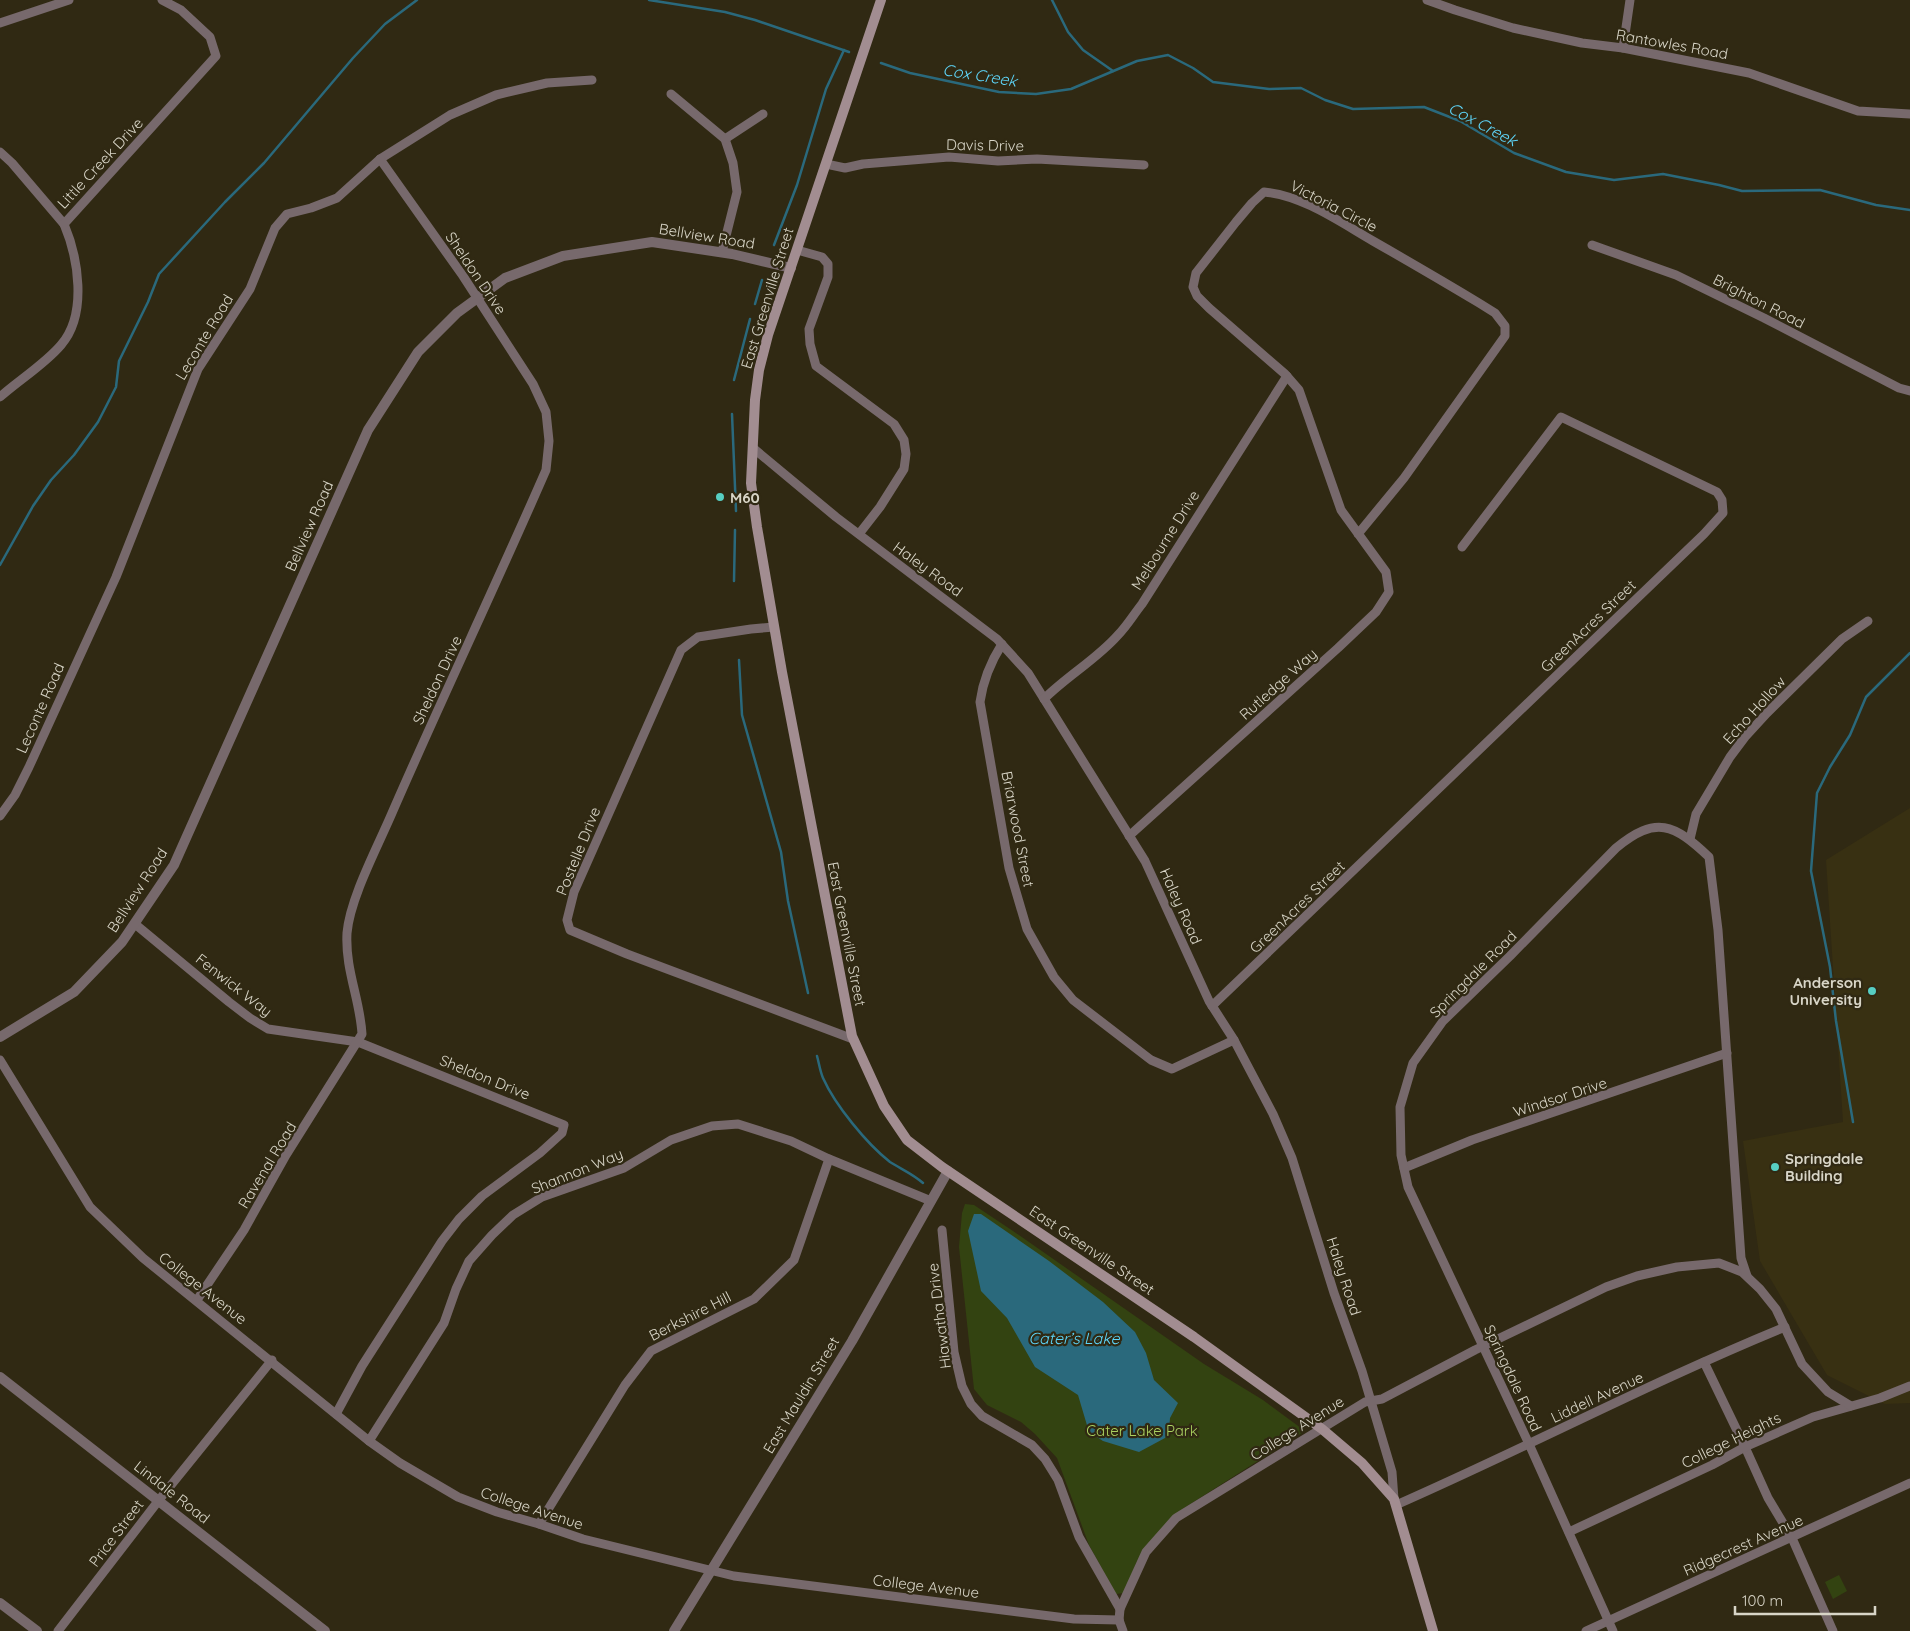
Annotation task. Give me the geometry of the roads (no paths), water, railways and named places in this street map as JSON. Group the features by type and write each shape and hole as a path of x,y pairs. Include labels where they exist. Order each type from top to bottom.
{"main road":[{"name":"East Greenville Street","path":"881,0 768,335 759,370 755,400 751,483 774,627 853,1039 884,1106 907,1140 948,1172 1194,1337 1322,1429 1362,1463 1395,1502 1433,1631"}],"street":[{"path":"0,22 69,0"},
{"name":"Little Creek Drive","path":"0,397 48,358 62,344 71,328 78,306 77,280 72,249 64,224 216,56 210,37 181,10 162,0"},
{"name":"Rantowles Road","path":"1427,0 1513,28 1582,43 1623,48 1750,73 1858,111 1910,114"},
{"path":"1623,48 1630,0"},
{"name":"Leconte Road","path":"0,816 15,795 29,767 116,577 198,369 250,289 275,228 286,214 311,208 337,198 380,159 450,115 496,95 547,83 592,80"},
{"path":"672,94 725,139 733,163 736,192 722,252"},
{"path":"725,139 763,114"},
{"path":"0,152 18,169 64,224"},
{"name":"Davis Drive","path":"826,164 845,168 862,164 950,157 998,161 1037,159 1144,164"},
{"name":"Sheldon Drive","path":"380,159 477,298 533,384 546,412 549,441 546,470 407,778 354,902 347,931 347,958 361,1017 362,1034 358,1042 561,1123"},
{"name":"Victoria Circle","path":"1264,192 1292,197 1342,223 1480,303 1494,313 1505,326 1505,336 1404,478 1358,534 1341,510 1300,390 1287,376 1209,308 1197,296 1193,287 1196,274 1252,203 1264,192"},
{"name":"Bellview Road","path":"0,1037 74,992 122,942 174,865 368,430 418,352 457,313 505,278 563,256 652,242 722,252 791,268"},
{"name":"Brighton Road","path":"1592,245 1676,275 1899,388 1910,391"},
{"path":"797,250 822,257 828,264 828,278 809,330 810,344 816,366 894,424 904,440 906,454 904,469 880,507 859,534"},
{"name":"Melbourne Drive","path":"1044,699 1062,681 1118,636 1142,604 1287,376"},
{"name":"GreenAcres Street","path":"1212,1006 1704,534 1723,513 1722,500 1717,492 1561,417 1462,547"},
{"name":"Haley Road","path":"753,448 859,534 997,638 1028,673 1130,836 1145,861 1212,1006 1234,1040 1273,1114 1292,1158 1334,1293 1362,1371 1392,1472 1395,1502"},
{"name":"Rutledge Way","path":"1130,836 1271,710 1376,612 1389,592 1386,572 1358,534"},
{"name":"Echo Hollow","path":"1690,839 1696,814 1730,757 1745,737 1842,639 1868,621"},
{"name":"Postelle Drive","path":"774,627 698,637 681,650 574,892 566,920 570,930 578,934 853,1039"},
{"name":"Briarwood Street","path":"1002,644 990,663 983,684 980,702 1009,868 1027,929 1054,977 1072,1000 1151,1060 1172,1069 1234,1040"},
{"name":"Springdale Road","path":"1613,1631 1529,1444 1408,1188 1401,1155 1400,1107 1413,1063 1443,1021 1616,848 1629,837 1644,829 1666,827 1690,839 1710,857 1718,930 1741,1258 1747,1276"},
{"name":"Fenwick Way","path":"135,924 229,1002 250,1018 268,1028 358,1042"},
{"name":"Ravenal Road","path":"197,1300 244,1230 286,1155 358,1042"},
{"name":"Windsor Drive","path":"1404,1168 1472,1140 1727,1053"},
{"name":"College Avenue","path":"0,1060 90,1207 143,1258 272,1360 369,1441 400,1463 458,1497 497,1512 582,1539 734,1576 1074,1619 1119,1620 1120,1609 1146,1552 1176,1518 1365,1402 1382,1399 1483,1346 1606,1286 1637,1276 1685,1266 1719,1264 1742,1272 1747,1276 1776,1309 1802,1364 1828,1392 1851,1406"},
{"name":"Shannon Way","path":"336,1414 362,1366 448,1233 482,1196 540,1153 562,1133 565,1128 561,1123"},
{"name":"Shannon Way","path":"369,1441 444,1323 456,1289 469,1261 492,1235 513,1215 542,1197 624,1168 671,1140 712,1126 738,1124 791,1141 931,1202"},
{"name":"Berkshire Hill","path":"539,1524 625,1385 651,1351 754,1299 794,1260 829,1159"},
{"name":"East Mauldin Street","path":"674,1631 852,1341 948,1172"},
{"name":"Hiawatha Drive","path":"942,1230 954,1352 962,1386 971,1404 982,1416 1032,1445 1045,1459 1058,1480 1079,1537 1120,1609"},
{"name":"Liddell Avenue","path":"1395,1502 1529,1444 1704,1362 1785,1327"},
{"name":"Price Street","path":"58,1631 159,1500 272,1360"},
{"path":"1704,1362 1768,1498 1792,1538 1833,1631"},
{"name":"Lindale Road","path":"0,1377 325,1631"},
{"name":"College Heights","path":"1569,1532 1712,1465 1745,1447 1813,1418 1880,1398 1910,1386"},
{"name":"Ridgecrest Avenue","path":"1586,1631 1910,1483"},
{"path":"0,1603 37,1631"},
{"path":"1119,1620 1123,1631"}],"water":[{"name":"Cater’s Lake","path":"974,1214 981,1214 1049,1261 1103,1302 1135,1332 1146,1353 1154,1380 1178,1403 1170,1418 1169,1430 1165,1438 1139,1452 1103,1441 1089,1432 1078,1395 1035,1367 1007,1318 981,1291 968,1231"}],"waterway":[{"path":"0,565 33,506 51,480 74,455 98,422 116,387 119,361 148,302 159,274 225,202 264,163 353,58 385,24 417,0"},
{"name":"Cox Creek","path":"649,0 725,12 755,20 849,52"},
{"path":"1052,0 1068,32 1083,50 1113,71"},
{"path":"774,245 797,185 826,89 844,50"},
{"name":"Cox Creek","path":"881,63 910,73 999,92 1036,94 1071,89 1137,61 1168,55 1193,68 1213,82 1269,89 1301,88 1325,100 1353,109 1424,107 1460,121 1514,153 1566,172 1614,180 1663,174 1742,191 1820,190 1876,205 1910,210"},
{"path":"755,304 762,280"},
{"path":"734,380 750,319"},
{"path":"732,414 736,511"},
{"path":"734,581 735,530"},
{"path":"1853,1122 1836,1021 1830,967 1811,871 1817,793 1830,767 1850,735 1866,697 1910,653"},
{"path":"739,660 742,715 781,852 788,901 808,993"},
{"path":"817,1056 828,1089 852,1123 890,1162 923,1183"}],"place":[{"name":"M60","path":"720,497"},
{"name":"Anderson University","path":"1872,991"},
{"name":"Springdale Building","path":"1775,1167"}],"park label":[{"name":"Cater Lake Park","path":"1142,1430"}]}
